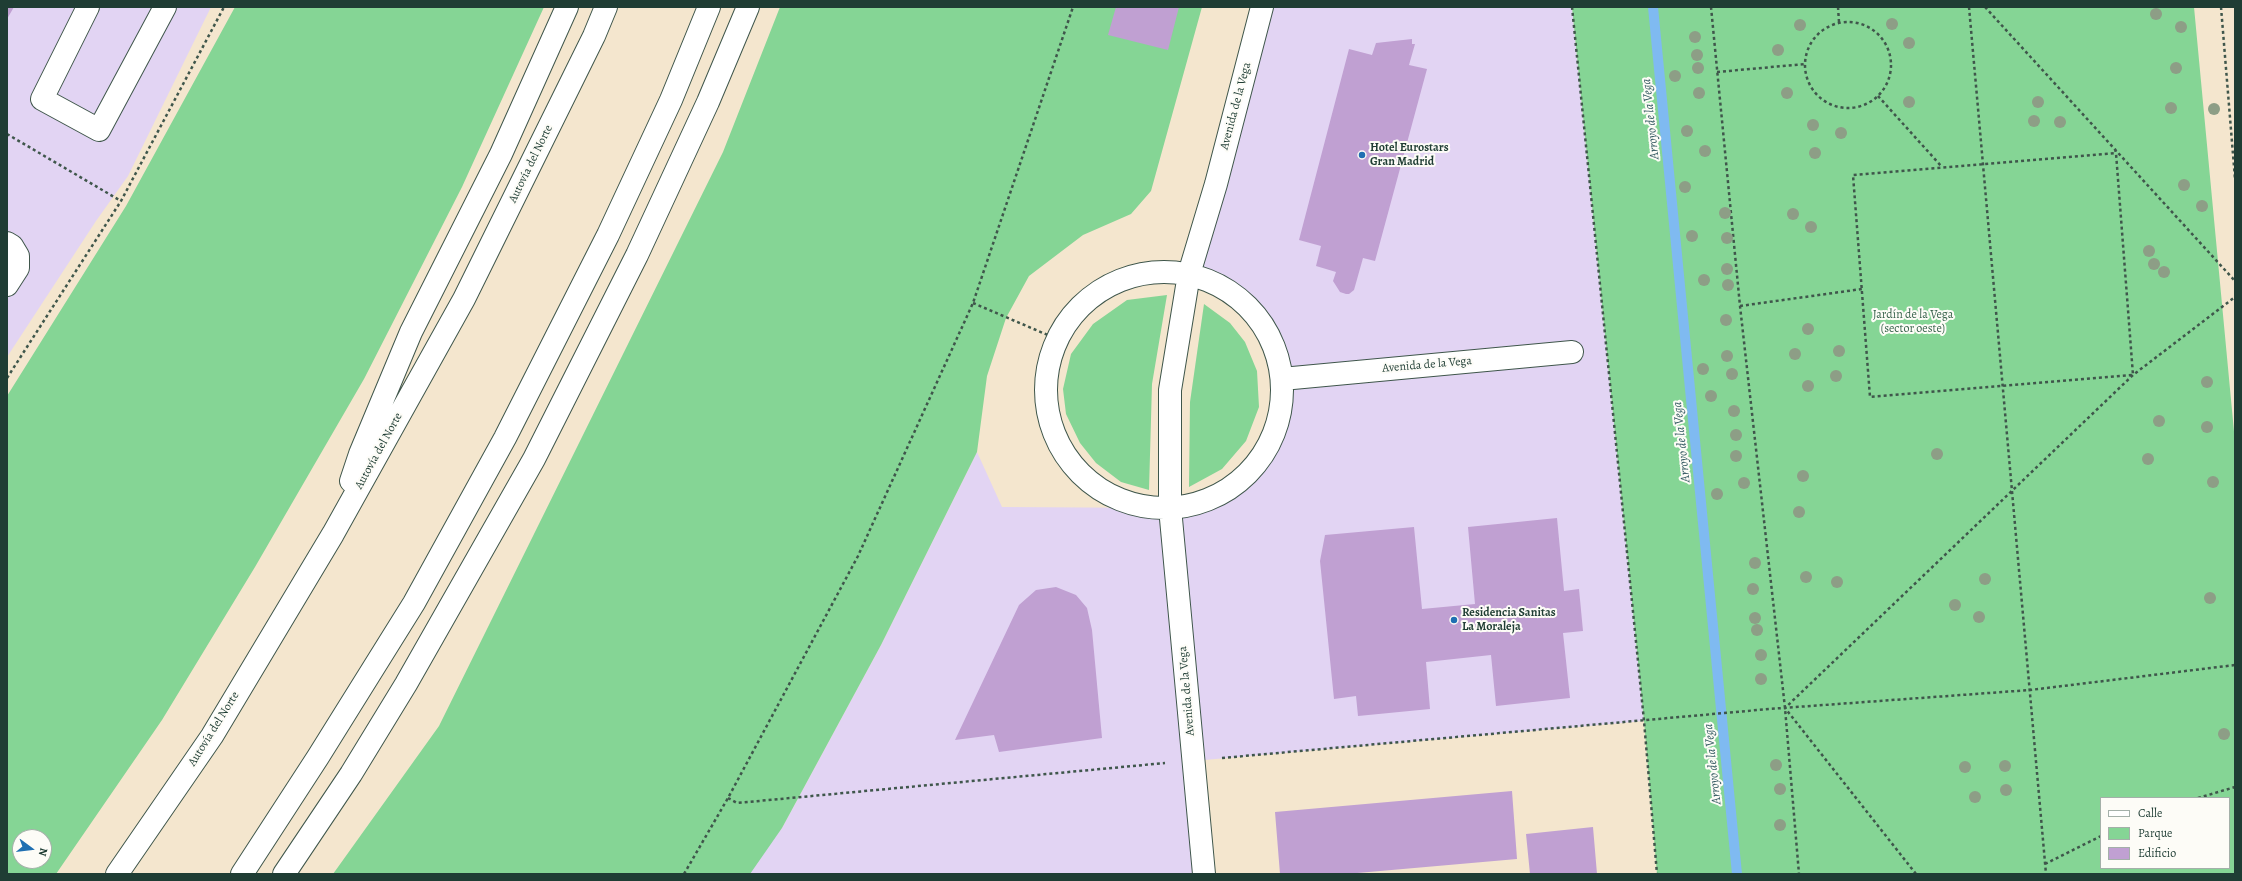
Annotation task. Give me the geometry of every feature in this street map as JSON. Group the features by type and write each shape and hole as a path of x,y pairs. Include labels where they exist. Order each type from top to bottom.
{"main road":[{"path":"88,7 42,99 99,130 165,7"},
{"path":"333,534 360,454 411,332 502,154 567,7"},
{"name":"Autovía del Norte","path":"117,874 212,736 333,534 464,299 594,36 606,7"},
{"path":"242,874 318,757 414,603 505,438 611,228 671,100 709,7"},
{"path":"284,874 351,774 406,684 534,458 637,255 708,102 748,7"},
{"name":"Avenida de la Vega","path":"1204,874 1170,508 1170,390 1189,274 1216,184 1262,7"},
{"path":"7,243 12,246 18,256 18,268 7,285"},
{"path":"1156,272 1189,274 1207,280 1232,293 1257,317 1274,348 1282,379 1281,408 1272,436 1255,465 1231,488 1201,503 1170,508 1141,506 1110,496 1085,479 1063,454 1052,426 1046,396 1048,368 1057,339 1074,312 1098,291 1122,279 1156,272"},
{"name":"Avenida de la Vega","path":"1282,379 1572,352"}],"path":[{"path":"7,378 121,201 224,7"},
{"path":"684,874 728,798 858,556 973,303 1073,7"},
{"path":"1572,7 1644,720 1657,874"},
{"path":"1711,7 1740,306 1785,708 1799,874"},
{"path":"1838,7 1839,22"},
{"path":"1969,7 2046,874"},
{"path":"1985,7 2235,281"},
{"path":"2221,7 2235,179"},
{"path":"1851,21 1863,24 1874,30 1883,39 1892,62 1890,75 1886,86 1878,96 1866,104 1852,108 1838,107 1825,101 1814,91 1807,78 1805,64 1808,50 1815,37 1826,28 1839,22 1851,21"},
{"path":"1717,72 1805,64"},
{"path":"1878,96 1942,167"},
{"path":"7,134 121,201"},
{"path":"2115,149 2133,375"},
{"path":"2116,153 1853,175 1870,397 2133,375"},
{"path":"1740,306 1862,289"},
{"path":"1785,708 2133,375 2235,297"},
{"path":"973,303 1057,339"},
{"path":"1658,719 1769,709 2030,690 2235,665"},
{"path":"1785,708 1916,874"},
{"path":"2201,797 2235,787"},
{"path":"2045,864 2100,836"}],"shaded area":[{"path":"7,7 211,7 128,176 96,221 7,357"},
{"path":"1262,7 1572,7 1644,721 1193,761 1204,874 745,874 782,828 881,645 977,452 1002,507 1170,508 1201,503 1231,488 1255,465 1272,436 1281,408 1282,379 1274,348 1257,317 1232,293 1207,280 1189,274"}],"green space":[{"path":"235,7 544,7 462,187 364,379 255,567 162,720 56,874 7,874 7,396 126,206"},
{"path":"780,7 1202,7 1151,191 1131,214 1083,235 1029,276 1006,318 987,376 977,452 881,645 782,828 750,874 333,874 439,726 723,152"},
{"name":"Jardín de la Vega (sector oeste)","path":"1572,7 2194,7 2235,442 2235,874 1657,874 1644,721"},
{"path":"1167,295 1152,384 1149,490 1121,482 1096,463 1080,443 1066,414 1063,389 1071,354 1093,324 1127,300"},
{"path":"1204,304 1230,323 1245,342 1257,371 1259,407 1246,441 1222,469 1189,487 1190,402"}],"building":[{"path":"7,7 14,7 7,19"},
{"path":"1116,7 1179,7 1168,50 1108,35"},
{"name":"Hotel Eurostars Gran Madrid","path":"1412,39 1412,44 1415,44 1409,65 1427,69 1375,261 1363,258 1354,290 1349,294 1346,294 1340,292 1333,281 1336,272 1316,266 1321,246 1299,240 1349,49 1372,55 1376,43"},
{"name":"Residencia Sanitas La Moraleja","path":"1557,518 1564,591 1579,589 1583,631 1563,633 1570,698 1496,706 1491,655 1426,662 1430,709 1358,716 1356,696 1334,699 1320,561 1325,535 1414,527 1422,609 1475,604 1468,527"},
{"path":"1056,587 1076,595 1087,608 1092,630 1102,738 999,752 994,735 955,740 1019,605 1036,590"},
{"path":"1512,791 1517,859 1346,874 1280,874 1275,812"},
{"path":"1593,827 1597,874 1530,874 1526,834"}],"waterway":[{"name":"Arroyo de la Vega","path":"1653,7 1737,874"}],"place":[{"name":"Hotel Eurostars Gran Madrid","path":"1362,155"},
{"name":"Residencia Sanitas La Moraleja","path":"1454,620"}]}
